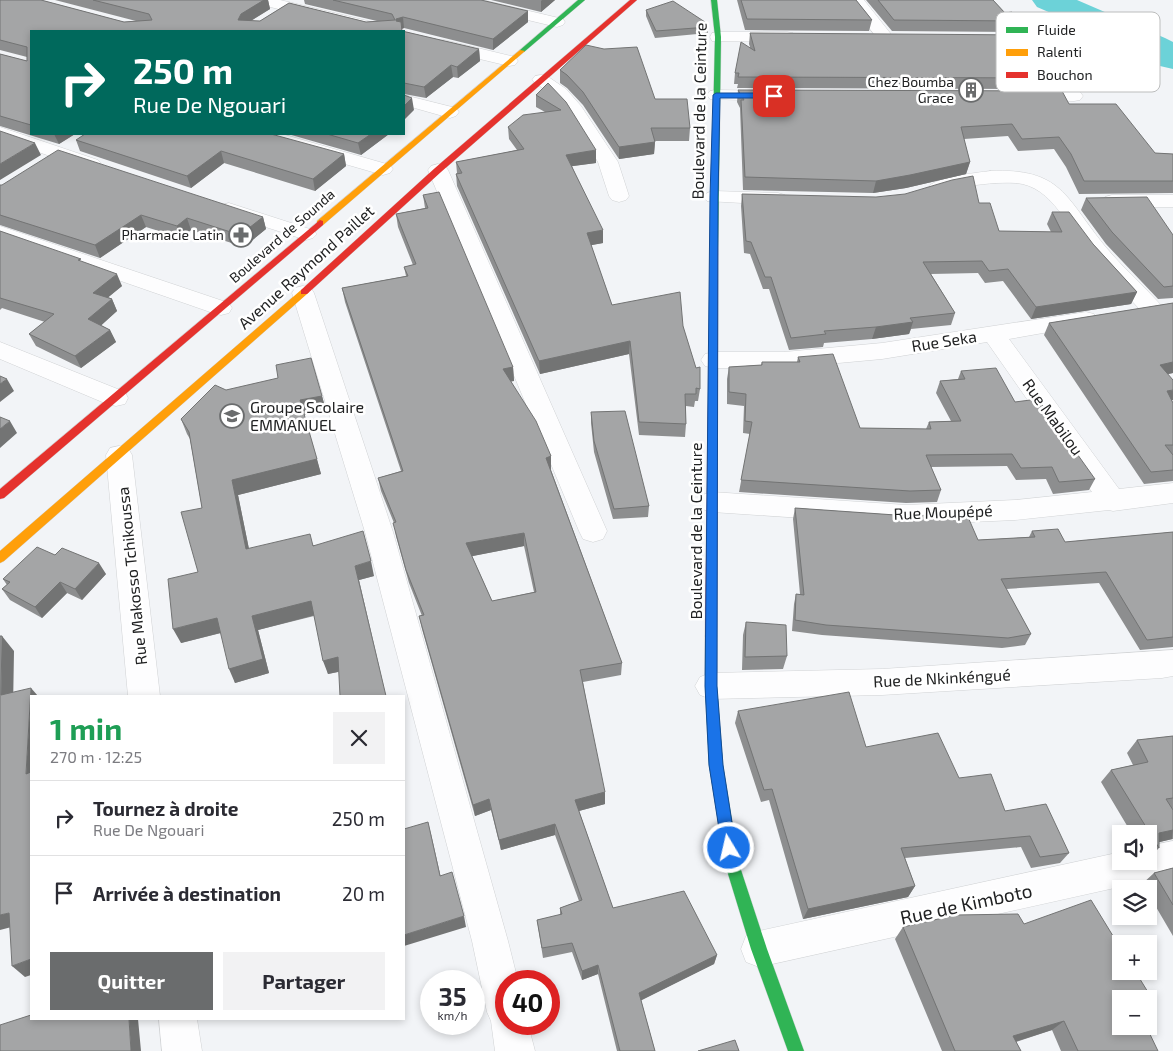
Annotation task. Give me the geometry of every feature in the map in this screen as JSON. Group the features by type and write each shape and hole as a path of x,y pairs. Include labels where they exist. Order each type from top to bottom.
{"main road":[{"name":"Boulevard de Sounda","path":"0,495 582,0"},
{"name":"Avenue Raymond Paillet","path":"0,558 303,293 438,170 634,0"},
{"name":"Boulevard de la Ceinture","path":"714,0 718,37 714,197 711,686 716,765 732,864 759,949 796,1051"}],"street":[{"path":"260,0 293,3 384,30"},
{"path":"462,0 556,22"},
{"path":"856,0 886,38"},
{"path":"272,17 293,3"},
{"path":"718,37 807,38"},
{"path":"866,38 906,38"},
{"path":"432,42 509,61"},
{"path":"541,80 560,93 575,110 608,162 619,196"},
{"path":"716,95 796,96"},
{"path":"1015,96 1074,96"},
{"path":"405,100 450,112"},
{"path":"0,133 50,158 113,171"},
{"path":"265,135 383,169"},
{"path":"50,158 82,139"},
{"path":"438,170 593,531"},
{"path":"920,193 982,178 1006,177 1027,180 1043,185 1060,202 1097,250 1162,308"},
{"path":"714,197 793,199"},
{"path":"1060,202 1173,201"},
{"path":"214,204 306,234"},
{"path":"0,232 222,308"},
{"path":"303,293 379,532 497,970"},
{"name":"Rue Seka","path":"713,360 784,360 882,351 1162,308"},
{"name":"Rue Mabilou","path":"993,334 1113,501"},
{"path":"0,350 116,398"},
{"name":"Rue Makosso Tchikoussa","path":"119,455 144,695"},
{"name":"Rue Moupépé","path":"712,502 906,515 1015,510 1113,501 1173,493"},
{"name":"Rue de Nkinkéngué","path":"711,686 882,682 1173,663"},
{"name":"Rue de Kimboto","path":"759,949 1173,858"},
{"path":"178,1020 182,1051"},
{"path":"511,1035 515,1051"}],"building":[{"path":"0,0 41,0 124,22 152,20 149,14 93,0 264,0 241,14 238,20 260,21 289,3 366,22 395,20 392,14 333,0 481,0 528,11 493,39 403,17 396,19 396,21 401,22 402,30 30,30 30,125 0,116 0,54 27,61 27,47 0,40"},
{"path":"741,0 856,0 872,20 747,19"},
{"path":"878,0 993,0 1004,12 996,12 996,21 894,20"},
{"path":"673,1 708,24 708,27 656,31 646,10"},
{"path":"405,31 479,49 457,67 451,65 424,87 405,83"},
{"path":"750,33 996,35 996,78 738,77 739,73 735,73 741,42 755,51"},
{"path":"586,45 604,49 637,47 655,99 687,99 690,128 651,128 655,142 619,147 583,92 560,70"},
{"path":"548,83 566,102 596,150 566,155 603,230 587,233 612,305 680,292 683,326 696,368 700,367 700,389 696,388 696,394 685,394 686,424 639,422 630,341 539,361 456,174 462,173 456,162 524,149 508,127 523,115 561,110 536,95"},
{"path":"738,90 1063,92 1069,104 1116,104 1155,153 1173,154 1173,181 1084,181 1071,154 1059,137 1022,139 1012,124 961,127 970,162 910,175 876,181 745,177 741,100 744,100"},
{"path":"405,95 412,98 405,105"},
{"path":"0,131 35,143 0,164"},
{"path":"84,135 275,135 344,154 313,179 221,151 187,176 76,140"},
{"path":"330,135 370,135 358,143"},
{"path":"58,150 263,217 240,235 187,218 177,226 141,215 95,245 0,215 0,185"},
{"path":"973,176 979,203 990,203 999,231 1062,232 1052,212 1069,212 1093,244 1137,292 1036,307 1008,269 989,271 982,261 923,262 955,313 910,318 913,322 824,331 826,334 791,338 771,277 765,277 751,242 746,241 742,194 876,197 905,194 952,180"},
{"path":"439,192 513,367 503,369 536,421 551,456 546,458 622,663 580,670 605,792 575,800 613,908 684,891 717,955 639,993 655,1051 620,1051 598,965 582,971 572,943 542,948 537,920 562,914 560,908 582,900 555,824 499,840 489,799 473,805 419,616 424,615 406,570 393,523 396,522 378,478 403,471 342,288 408,276 404,267 416,264 396,214 428,208 423,195","holes":["524,533 536,592 492,601 466,543"]},
{"path":"1147,197 1173,235 1173,286 1164,287 1112,232 1086,198"},
{"path":"0,231 81,259 78,260 117,274 93,293 112,299 88,319 110,330 75,356 29,334 54,314 0,298"},
{"path":"1173,303 1173,362 1160,365 1173,380 1173,390 1167,391 1173,403 1173,445 1165,445 1173,455 1173,470 1151,472 1049,323"},
{"path":"833,354 860,428 931,429 929,422 961,421 940,381 965,379 961,371 996,368 1015,402 1038,399 1095,479 1059,482 1052,467 1021,468 1012,454 926,455 941,490 910,491 741,480 752,422 745,421 746,394 729,392 729,367 762,365 762,362 800,362 798,357"},
{"path":"311,358 322,396 300,400 317,459 232,480 246,549 310,534 313,546 363,531 371,561 355,566 386,695 340,695 338,657 323,661 311,601 252,616 263,659 229,669 217,618 173,629 168,579 198,572 181,512 202,508 189,432 181,419 215,385 226,390 278,378 276,365"},
{"path":"0,376 7,379 0,384"},
{"path":"625,411 649,506 614,509 594,441 591,412"},
{"path":"0,417 10,421 0,429"},
{"path":"795,508 910,516 951,514 953,518 968,517 978,540 1035,537 1032,531 1058,529 1065,542 1173,532 1173,637 1147,640 1106,572 1001,579 1031,634 1008,638 826,625 795,620 796,594 804,595"},
{"path":"37,547 55,555 62,548 99,563 75,589 60,582 35,607 2,589 10,582 3,579"},
{"path":"746,622 786,625 787,656 745,657"},
{"path":"0,636 2,636 1,695 31,688 26,774 30,772 30,959 12,966 9,913 0,915"},
{"path":"849,692 866,747 938,733 959,778 991,774 1005,811 1046,804 1069,853 1040,857 1030,836 901,848 915,886 808,909 772,789 764,790 738,711"},
{"path":"1173,736 1173,798 1166,799 1173,810 1173,830 1159,833 1159,848 1157,845 1157,825 1145,825 1111,770 1148,762 1137,740"},
{"path":"428,822 440,876 452,872 464,916 405,935 405,829"},
{"path":"1173,868 1173,905 1154,873"},
{"path":"1091,900 1112,935 1112,980 1141,980 1147,990 1112,990 1112,1035 1150,1035 1158,1051 1078,1051 1064,1021 1013,1036 1021,1051 955,1051 903,927 956,915 1018,914 1024,924"},
{"path":"30,1015 30,1020 129,1020 131,1051 0,1051 0,1025"},
{"path":"735,1040 739,1051 698,1051"}],"waterway":[{"path":"1049,0 1077,12"},
{"path":"1160,50 1173,58"}],"traffic: fast":[{"path":"522,51 582,0"},
{"path":"714,0 718,37 714,247"},
{"path":"711,636 711,686 716,765 732,864 759,949 796,1051"}],"traffic: slow":[{"path":"320,223 522,51"},
{"path":"0,558 304,292"}],"traffic: jam":[{"path":"304,292 438,170 634,0"},
{"path":"0,495 320,223"},
{"path":"711,636 714,247"}],"place":[{"name":"Chez Boumba Grace","path":"971,90"},
{"name":"Pharmacie Latin","path":"241,235"},
{"name":"Groupe Scolaire EMMANUEL","path":"232,416"}],"route":[{"path":"729,848 716,765 711,686 716,95 774,96"}]}
